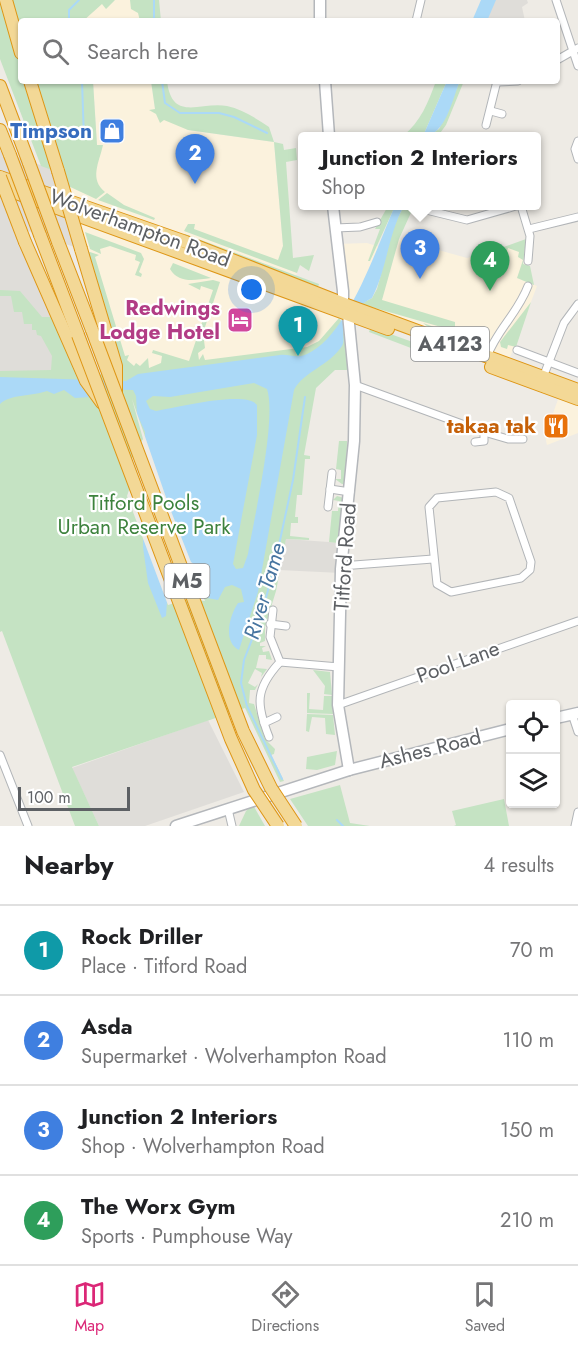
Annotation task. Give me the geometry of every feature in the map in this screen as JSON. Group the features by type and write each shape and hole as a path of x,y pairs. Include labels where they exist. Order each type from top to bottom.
{"highway":[{"path":"6,0 18,42"},
{"name":"M5","path":"31,84 81,249 98,328 116,393 243,731 271,788 296,826"},
{"name":"M5","path":"0,86 58,242 98,328"},
{"name":"M5","path":"0,130 40,235 73,338"},
{"name":"M5","path":"0,177 25,242 103,404 231,739 255,789 278,826"},
{"name":"Wolverhampton Road","path":"0,177 165,234 347,310 542,381 578,390"},
{"name":"Wolverhampton Road","path":"0,187 216,266 487,357 578,399"},
{"path":"140,225 162,240 167,248"},
{"path":"165,234 170,242 212,258 216,266"}],"street":[{"path":"320,0 320,18"},
{"path":"417,18 421,0"},
{"path":"556,0 575,49 578,66"},
{"path":"560,58 575,49"},
{"path":"325,84 329,132"},
{"path":"486,125 496,84"},
{"path":"491,111 502,114"},
{"path":"578,141 575,149 578,159"},
{"name":"Titford Road","path":"333,210 339,276 353,344 355,385 350,492 341,566 338,705 349,770"},
{"path":"435,210 467,220 503,210"},
{"path":"520,210 529,229 528,261"},
{"path":"529,229 578,217"},
{"path":"335,228 360,227 377,222"},
{"path":"487,357 494,340 518,309 528,286"},
{"path":"542,381 566,318 578,304"},
{"path":"517,350 578,373"},
{"path":"355,385 484,432 508,439 523,439"},
{"path":"475,442 484,441 484,432"},
{"path":"328,507 332,473"},
{"path":"330,489 350,492"},
{"path":"496,492 509,498 531,567 521,578 451,592 437,584 434,559 429,507 432,501 437,498 496,492"},
{"path":"341,566 434,559"},
{"path":"273,610 270,624 271,646 280,662"},
{"name":"Pool Lane","path":"338,705 578,621"},
{"path":"270,624 286,626"},
{"path":"280,662 339,667"},
{"path":"269,737 259,706 261,689 280,662"},
{"path":"560,717 575,714 578,732"},
{"path":"264,723 277,717"},
{"name":"Ashes Road","path":"182,825 349,770 506,730"},
{"path":"0,755 28,826"},
{"path":"228,809 232,826"},
{"path":"575,826 578,812"}],"shaded area":[{"path":"105,0 138,0 140,18 86,18"},
{"path":"489,0 527,0 528,3 522,7 524,18 481,18"},
{"path":"93,84 151,84 155,109 188,130 274,142 283,246 277,265 297,273 292,288 335,305 339,294 336,244 367,243 383,248 358,302 351,298 339,317 331,348 127,385 63,173 97,145"},
{"path":"0,151 63,173 86,251 28,231 20,244 79,377 0,391"},
{"path":"399,239 467,258 512,245 522,253 524,272 522,280 537,286 506,368 361,304 379,309"},
{"path":"562,388 578,394 578,433 547,445 545,436"},
{"path":"286,539 343,543 341,573 279,570"},
{"path":"208,720 244,792 145,826 99,826 72,768"}],"green space":[{"path":"0,0 18,57 18,84 26,84 52,170 41,166 0,59"},
{"path":"10,0 115,0 106,9 102,4 86,18 18,18 18,28"},
{"path":"130,0 159,0 161,18 139,18 138,13 131,9"},
{"path":"35,84 93,84 97,145 103,145 96,176 97,182 105,192 96,199 66,185"},
{"path":"151,84 168,84 170,94 181,106 233,107 269,127 274,142 188,130 164,120 160,123 156,114 149,110 155,109"},
{"path":"435,84 446,84 425,132 407,132 419,118"},
{"path":"459,84 463,84 446,125 441,132 434,132 439,129"},
{"path":"274,142 283,144 284,150 296,148 297,160 286,162 293,258 314,255 309,271 300,265 297,273 184,231 188,224 195,224 194,229 278,260 283,246"},
{"path":"107,193 124,205 155,218 154,220 98,200"},
{"path":"386,210 393,210 368,261 380,229 375,229"},
{"path":"402,210 412,210 399,239 382,300 455,322 455,331 361,304 372,298 377,289 394,225"},
{"path":"85,232 141,253 144,259 139,272 142,274 141,277 135,275 140,262 135,260 136,255 110,246 100,249 101,254 90,249"},
{"path":"185,234 319,284 317,290 185,236"},
{"path":"526,239 523,264 530,266 534,285 517,278 523,260 518,257 519,252 508,248 506,254 495,250"},
{"name":"Titford Pools Urban Reserve Park","path":"87,253 99,255 95,257 125,356 129,355 127,360 134,366 136,363 140,366 148,358 149,368 161,363 162,356 152,353 153,350 189,361 213,290 201,286 200,290 188,284 213,280 220,282 203,333 205,348 198,353 199,360 203,354 205,360 307,347 319,341 339,318 345,326 349,370 335,370 316,388 304,455 310,456 310,459 305,459 302,495 297,495 295,517 298,517 298,523 291,523 290,536 309,538 309,540 286,539 276,591 265,627 265,641 260,643 260,646 266,646 262,648 263,652 269,651 272,660 266,659 266,655 259,655 256,668 267,669 261,677 262,673 255,669 248,683 255,687 258,684 255,690 250,690 249,703 254,704 265,739 275,749 274,754 271,755 284,781 280,782 245,708 72,767 99,826 75,826 2,631 0,632 0,371 51,370 52,356 41,336 37,335 36,330 32,330 32,324 24,324 22,312 14,312 11,296 0,296 0,290 20,291 42,317 51,317 79,377 122,372"},
{"path":"173,263 211,278 183,279 170,269"},
{"path":"531,302 516,347 508,345 507,349 501,347 500,342"},
{"path":"423,323 482,344 474,348 437,334"},
{"path":"371,327 432,349 424,353 369,332"},
{"path":"339,441 347,441 346,484 335,479 341,479 341,470 336,469"},
{"path":"337,496 344,498 337,543 329,542 332,511 338,511 339,501 333,500"},
{"path":"313,670 330,672 332,695 324,694 325,686"},
{"path":"307,693 310,693 309,709 323,710 324,696 332,696 333,714 307,713"},
{"path":"307,714 333,715 335,735 326,734 325,718 312,717 309,732 306,731"},
{"path":"337,751 335,765 317,770 306,769 307,757"},
{"path":"340,785 350,823 370,826 308,826 290,799"},
{"path":"504,799 509,826 454,826 456,825 452,811"},
{"path":"253,805 265,826 239,826 246,811"}],"water":[{"path":"481,0 496,0 488,18 473,18"},
{"path":"446,84 459,84 443,123 434,132 425,132"},
{"path":"393,210 402,210 394,228 372,298 349,319 344,328 343,344 337,353 298,383 294,390 258,592 239,650 231,641 229,628 232,614 238,603 244,602 241,589 232,585 225,587 218,600 202,597 167,602 166,616 162,618 148,583 143,547 145,432 137,414 136,396 133,390 92,389 90,397 75,398 64,390 54,394 47,391 10,398 0,404 0,377 126,381 138,374 280,355 307,354 322,344 336,329 370,266","holes":["254,383 267,389 269,403 267,445 248,554 243,568 236,569 233,564 257,435 257,405 239,399 156,411 150,409 146,401 153,396 170,397"]}],"pier":[{"path":"132,399 169,506 191,562 195,565 192,566 205,601 188,599 168,605 127,496 130,487 131,460 143,439"}],"waterway":[{"path":"69,18 69,10 79,0"},
{"name":"River Tame","path":"154,0 154,18"},
{"path":"82,84 84,139"},
{"name":"River Tame","path":"162,84 165,103 180,113 219,113 234,117 267,133"},
{"name":"River Tame","path":"282,779 247,706 241,683 244,660 261,616 274,568 293,480 305,397"},
{"name":"River Tame","path":"337,820 343,826"}],"place":[{"name":"Timpson","path":"112,131"},
{"name":"Asda","path":"195,184"},
{"name":"Junction 2 Interiors","path":"420,279"},
{"name":"The Worx Gym","path":"490,291"},
{"name":"Redwings Lodge Hotel","path":"240,320"},
{"name":"Rock Driller","path":"298,356"},
{"name":"takaa tak","path":"556,426"}]}
